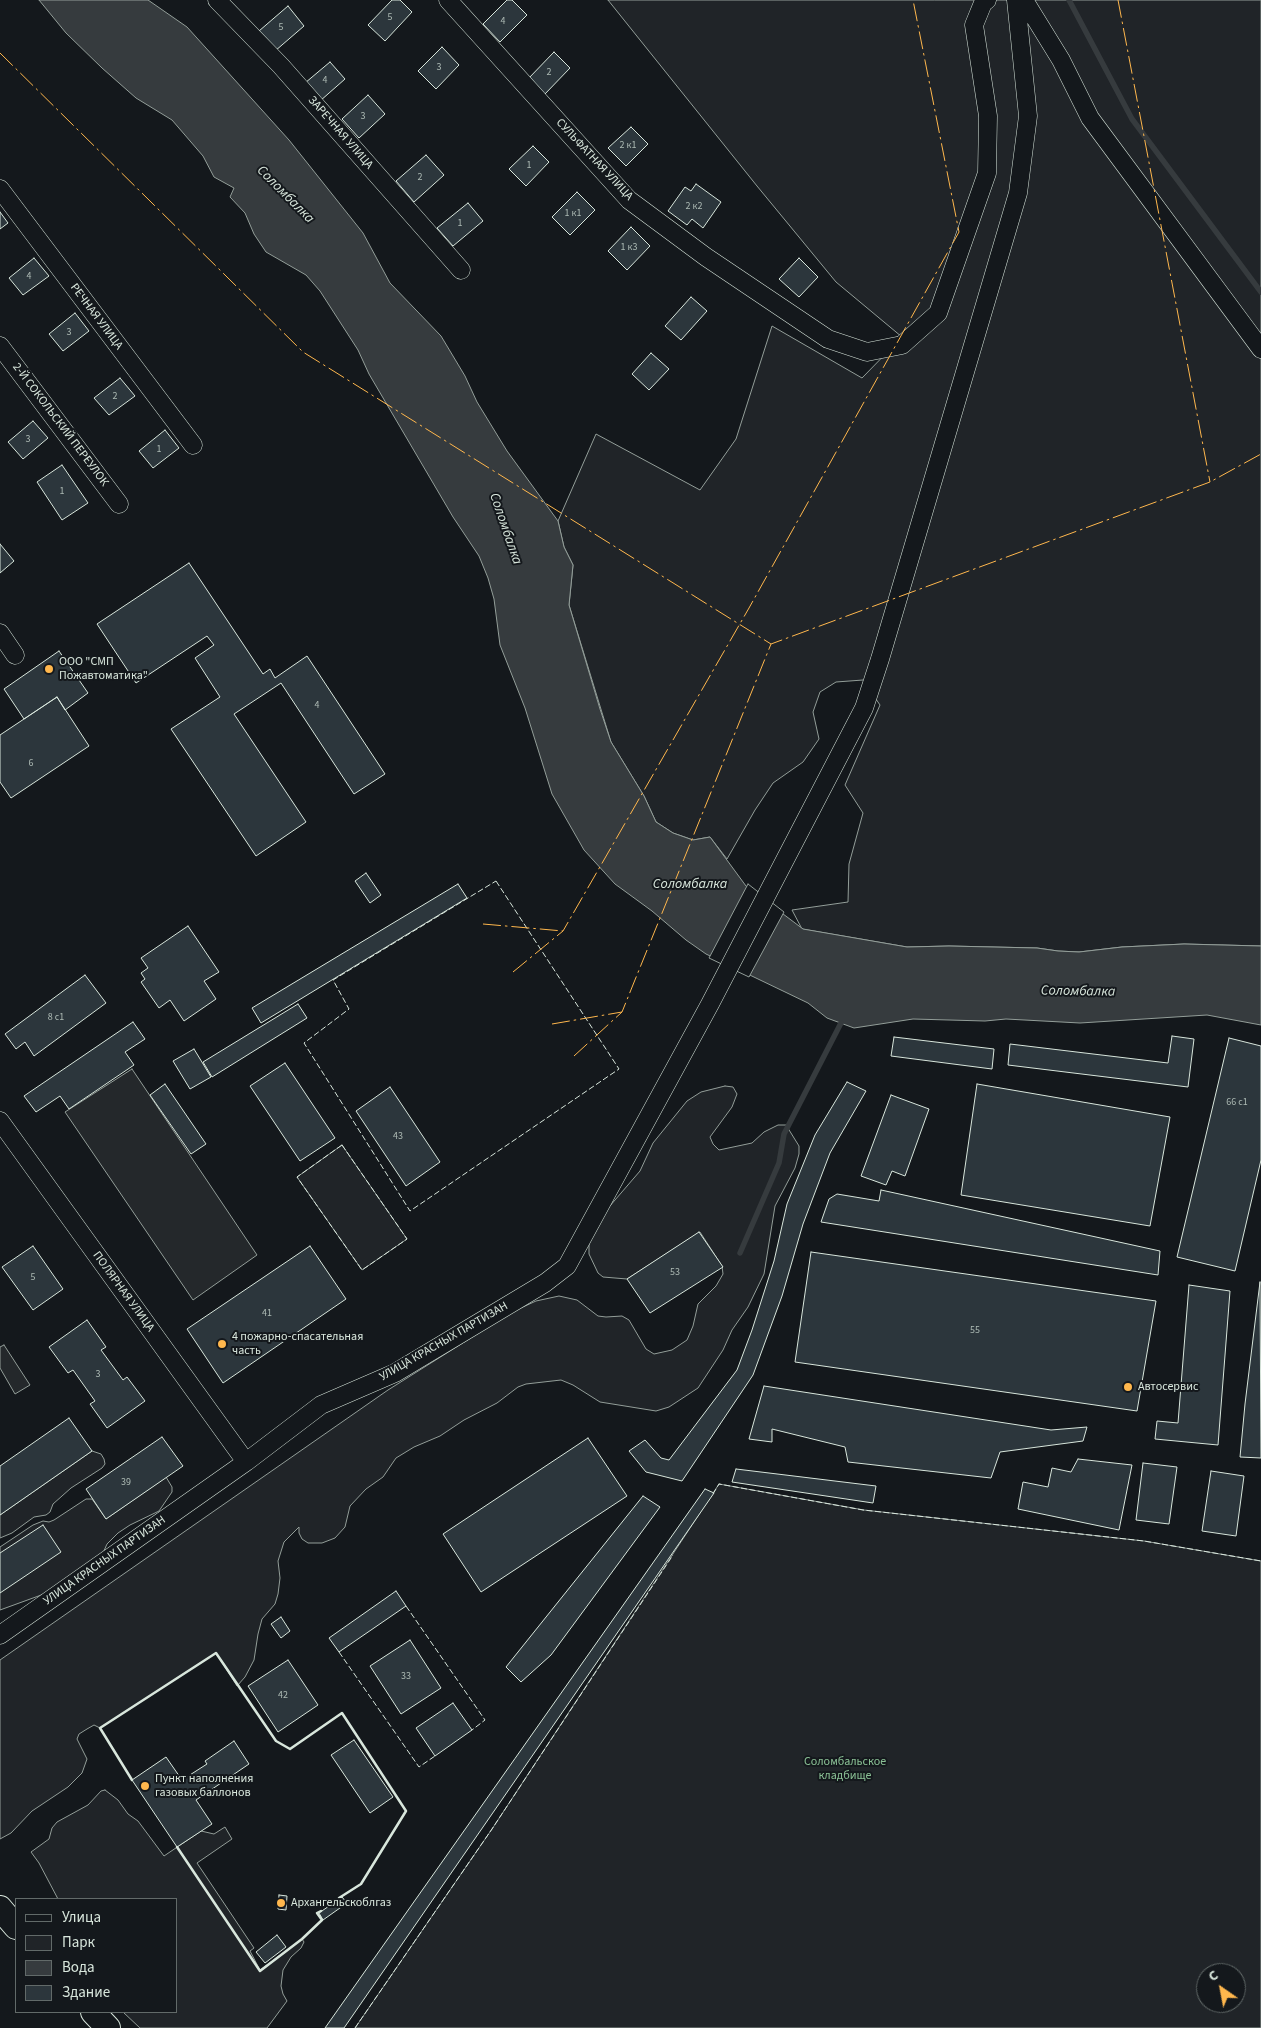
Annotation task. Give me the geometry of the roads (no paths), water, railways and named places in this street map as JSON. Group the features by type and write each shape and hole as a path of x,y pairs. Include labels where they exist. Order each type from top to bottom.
{"main road":[{"path":"0,1908 15,1926"},
{"path":"94,2013 108,2028"}],"street":[{"name":"ЗАРЕЧНАЯ УЛИЦА","path":"217,0 281,66 461,270"},
{"name":"СУЛЬФАТНАЯ УЛИЦА","path":"448,0 629,200 706,257 828,339 867,352 902,345 938,313 987,173 988,116 974,25 983,3 987,0"},
{"name":"УЛИЦА КРАСНЫХ ПАРТИЗАН","path":"0,1635 246,1462 321,1405 395,1372 545,1283 566,1266 710,1004 864,708 1018,193 1028,116 1016,0"},
{"path":"1024,0 1061,60 1090,118 1261,349"},
{"name":"РЕЧНАЯ УЛИЦА","path":"0,189 193,445"},
{"name":"2-Й СОКОЛЬСКИЙ ПЕРЕУЛОК","path":"0,346 119,504"},
{"path":"0,633 15,655"},
{"name":"ПОЛЯРНАЯ УЛИЦА","path":"0,1121 246,1462"}],"water":[{"name":"Соломбалка","path":"39,0 148,0 187,27 289,140 363,233 390,283 441,336 465,376 477,402 507,451 558,521 564,547 573,565 569,605 600,709 611,742 644,796 656,822 673,833 693,840 710,837 746,886 803,929 907,947 1037,948 1079,952 1122,947 1184,944 1261,946 1261,1025 1207,1015 1080,1023 1006,1019 985,1021 913,1019 854,1028 827,1018 808,1003 706,954 615,884 584,850 552,794 525,708 500,645 494,599 479,556 453,517 369,374 358,350 320,291 306,275 266,252 254,234 245,213 230,197 234,188 214,177 203,156 172,120 136,98 102,68 66,33"}],"waterway":[{"path":"1069,0 1132,119 1261,292"},
{"path":"740,1253 779,1163 784,1134 841,1023"}],"place":[{"name":"ООО \"СМП Пожавтоматика\"","path":"49,669"},
{"name":"4 пожарно-спасательная часть","path":"222,1344"},
{"name":"Автосервис","path":"1128,1387"},
{"name":"Пункт наполнения газовых баллонов","path":"145,1786"},
{"name":"Архангельскоблгаз","path":"281,1903"}],"park label":[{"name":"Соломбальское кладбище","path":"845,1769"}]}
